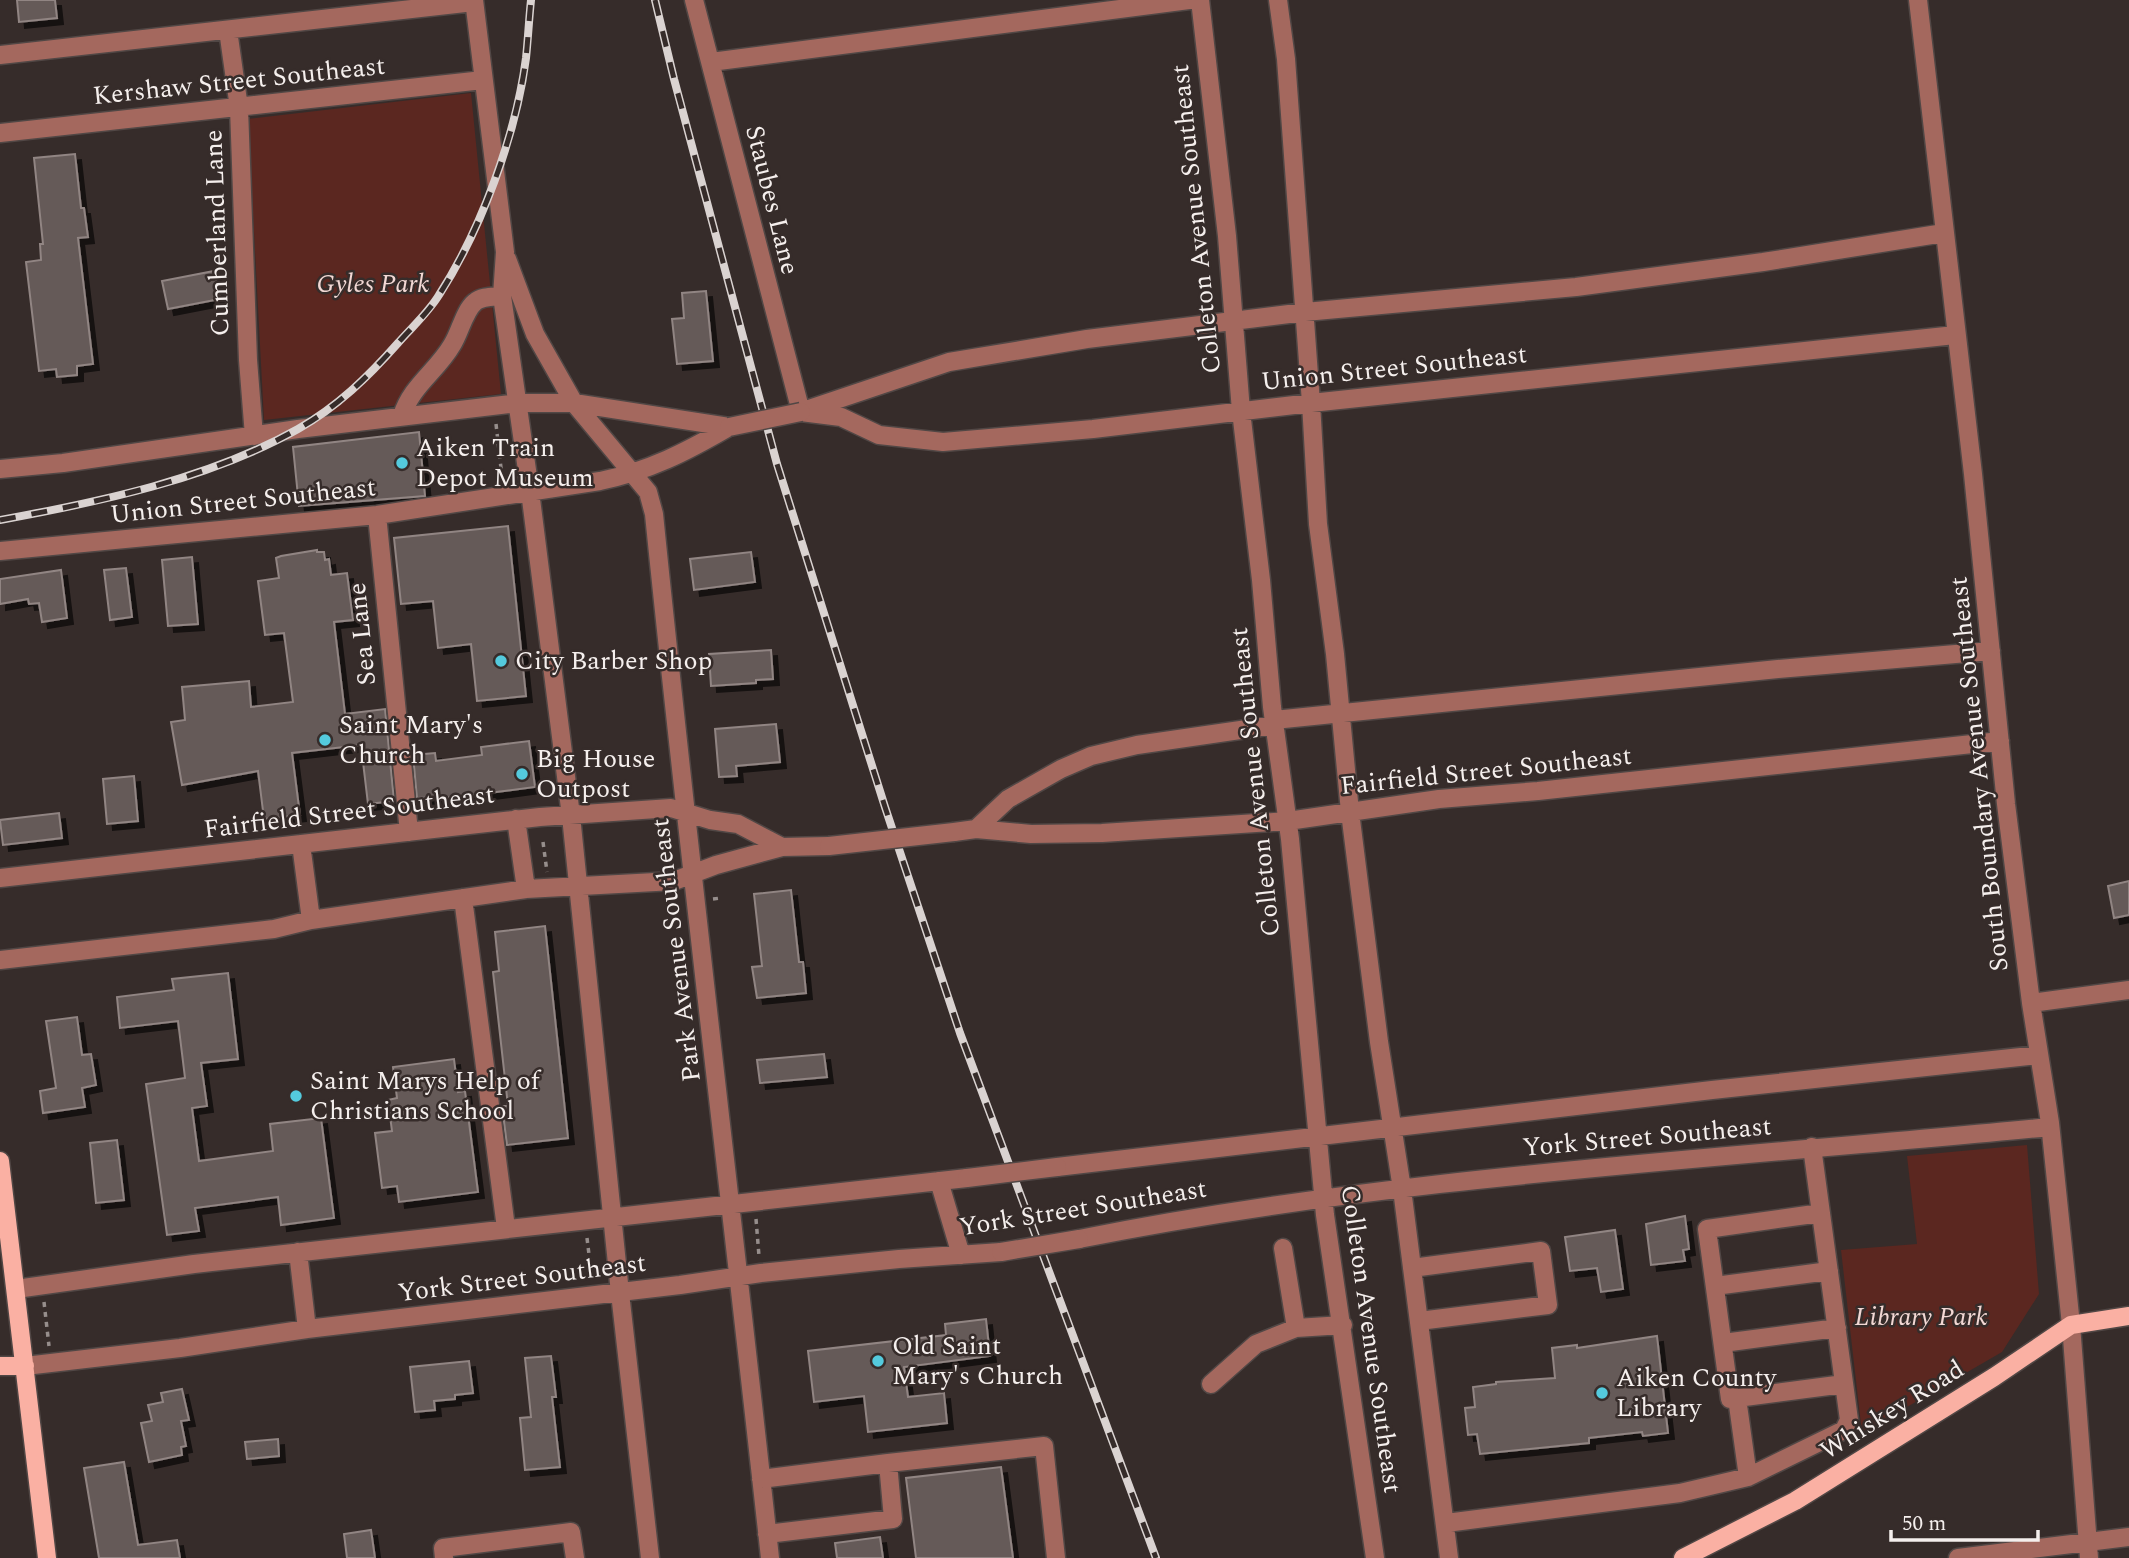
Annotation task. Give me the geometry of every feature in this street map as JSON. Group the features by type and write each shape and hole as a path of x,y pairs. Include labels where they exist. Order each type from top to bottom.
{"main road":[{"path":"0,1161 8,1290 24,1366 47,1558"},
{"name":"Whiskey Road","path":"1683,1558 1795,1501 1994,1377 2071,1325 2129,1316"},
{"name":"York Street Southeast","path":"0,1366 24,1366"}],"street":[{"name":"Staubes Lane","path":"695,0 801,412"},
{"path":"711,62 1189,0"},
{"name":"Colleton Avenue Southeast","path":"1200,0 1227,236 1241,411 1260,566 1274,722 1288,821 1324,1200 1376,1558"},
{"name":"Colleton Avenue Southeast","path":"1278,0 1286,60 1318,524 1335,654 1350,811 1449,1558"},
{"name":"South Boundary Avenue Southeast","path":"1919,0 1955,335 1973,474 2000,741 2031,1003 2050,1127 2071,1325 2088,1550"},
{"name":"Kershaw Street Southeast","path":"0,55 474,1"},
{"name":"Park Avenue Southeast","path":"474,1 505,252 502,296 530,491 571,816 650,1558"},
{"name":"Cumberland Lane","path":"228,30 239,108 248,360 254,436"},
{"name":"Kershaw Street Southeast","path":"0,133 483,80"},
{"name":"Union Street Southeast","path":"0,551 377,515 633,474 668,461 729,427 801,412 949,362 1087,339 1305,312 1576,287 1763,262 1944,233"},
{"name":"Park Avenue Southeast","path":"505,252 535,334 574,404 648,492 654,514 770,1558"},
{"path":"402,416 406,402 420,382 452,345 473,303 482,298 502,296"},
{"name":"Union Street Southeast","path":"801,412 841,416 879,435 943,442 1093,429 1311,403 1955,335"},
{"name":"Union Street Southeast","path":"0,469 518,403 574,404 729,427"},
{"name":"Sea Lane","path":"377,515 409,832"},
{"path":"976,829 1008,799 1061,769 1091,756 1137,745 1340,712 1346,714 1778,669 1991,652"},
{"name":"Fairfield Street Southeast","path":"0,960 274,929 311,920 526,889 674,881 782,847 829,846 976,829 1031,834 1102,833 1288,821 1439,799 1538,791 2000,741"},
{"name":"Fairfield Street Southeast","path":"0,878 516,820 671,808 710,820 738,824 782,847"},
{"path":"516,820 526,889"},
{"path":"301,844 311,920"},
{"path":"463,898 506,1228"},
{"path":"2031,1003 2129,990"},
{"name":"York Street Southeast","path":"8,1290 194,1264 967,1178 1392,1126 2038,1055"},
{"name":"York Street Southeast","path":"24,1366 740,1276 1001,1252 1180,1219 1402,1189 1663,1160 2050,1127"},
{"path":"1446,1523 1680,1493 1748,1477 1844,1430 1849,1420 1812,1147"},
{"path":"939,1181 961,1255"},
{"path":"1821,1213 1707,1229 1730,1399 1844,1384"},
{"path":"1283,1248 1296,1328"},
{"path":"1412,1268 1541,1251 1548,1305 1419,1321"},
{"path":"298,1252 307,1329"},
{"path":"1715,1286 1829,1271"},
{"path":"1211,1384 1256,1344 1296,1328 1343,1325"},
{"path":"1723,1343 1837,1328"},
{"path":"1737,1398 1748,1477"},
{"path":"761,1479 1044,1446 1056,1558"},
{"path":"767,1534 893,1519 888,1463"},
{"path":"444,1558 443,1548 571,1532 575,1558"},
{"path":"1958,1558 2088,1550 2129,1537"}],"path":[{"path":"495,418 502,477"},
{"path":"543,842 547,873"},
{"path":"713,900 721,898"},
{"path":"755,1219 760,1262"},
{"path":"587,1233 592,1283"},
{"path":"43,1299 50,1356"}],"green space":[{"name":"Gyles Park","path":"471,93 501,394 264,420 248,119"},
{"name":"Library Park","path":"2027,1145 2039,1294 2002,1352 1862,1433 1841,1250 1917,1244 1907,1156"}],"building":[{"path":"17,0 55,0 57,18 19,22"},
{"path":"75,154 81,208 84,208 88,237 78,238 93,364 77,366 77,375 57,377 56,369 39,371 26,262 41,260 40,244 43,244 34,158"},
{"path":"214,271 220,299 168,309 162,281"},
{"path":"706,291 713,361 677,364 672,319 684,318 682,293"},
{"path":"419,432 425,496 299,506 293,447"},
{"path":"508,526 526,696 477,701 471,644 438,648 433,601 401,604 394,538"},
{"path":"317,550 324,552 325,560 329,559 331,575 347,573 353,620 334,622 345,714 385,709 394,801 368,804 361,745 292,753 300,815 264,819 258,771 182,785 171,722 185,720 182,687 249,681 251,707 293,702 284,633 265,635 258,581 279,578 276,558"},
{"path":"751,552 755,582 694,590 690,559"},
{"path":"192,557 198,624 168,626 162,560"},
{"path":"126,568 132,617 110,620 104,570"},
{"path":"61,570 67,618 42,622 39,603 29,604 28,599 0,604 0,579"},
{"path":"771,650 773,679 711,686 709,654"},
{"path":"776,724 780,762 736,766 737,776 719,777 715,729"},
{"path":"529,741 535,787 458,797 417,798 413,755 435,753 436,761 482,755 481,747"},
{"path":"134,776 138,821 107,824 103,779"},
{"path":"59,813 62,838 3,845 0,820"},
{"path":"2129,881 2129,915 2114,918 2108,886"},
{"path":"791,890 799,962 803,962 806,993 757,998 752,967 762,966 754,894"},
{"path":"545,926 568,1138 507,1145 502,1106 508,1106 493,972 499,971 495,932"},
{"path":"228,973 238,1059 201,1063 207,1106 192,1108 199,1161 273,1151 270,1124 321,1118 334,1218 281,1225 278,1197 195,1208 199,1231 167,1235 146,1084 185,1078 178,1021 120,1028 117,997 174,990 172,979"},
{"path":"77,1017 82,1055 91,1054 96,1085 82,1088 85,1107 43,1113 40,1091 56,1088 46,1021"},
{"path":"824,1054 827,1077 760,1083 757,1060"},
{"path":"454,1059 458,1092 465,1091 478,1192 399,1202 397,1186 382,1188 375,1133 392,1131 388,1100 397,1098 393,1067"},
{"path":"117,1140 124,1200 96,1203 90,1143"},
{"path":"1685,1216 1689,1249 1683,1250 1685,1261 1651,1265 1646,1224"},
{"path":"1615,1230 1623,1289 1601,1292 1597,1268 1570,1271 1565,1237"},
{"name":"Old Saint Mary's Church","path":"986,1319 990,1356 904,1367 908,1397 944,1393 947,1423 868,1432 864,1396 814,1402 808,1351 946,1335 945,1324"},
{"name":"Aiken County Library","path":"1657,1336 1668,1433 1643,1436 1642,1432 1589,1438 1589,1443 1480,1454 1477,1434 1468,1435 1465,1408 1475,1407 1473,1387 1496,1382 1555,1378 1552,1348 1577,1345 1577,1348"},
{"path":"551,1356 556,1397 552,1397 560,1467 525,1470 520,1418 531,1417 525,1358"},
{"path":"469,1361 473,1393 455,1395 455,1399 434,1401 435,1410 415,1412 410,1367"},
{"path":"182,1389 189,1420 181,1421 186,1446 181,1447 182,1455 149,1462 141,1423 152,1421 148,1405 163,1402 161,1393"},
{"path":"278,1439 279,1456 247,1459 245,1442"},
{"path":"124,1462 138,1545 177,1540 180,1558 99,1558 84,1468"},
{"path":"1001,1467 1013,1558 916,1558 906,1478"},
{"path":"371,1530 375,1558 347,1558 344,1534"},
{"path":"880,1537 883,1558 837,1558 835,1543"}],"railway":[{"path":"0,520 153,486 191,475 264,447 298,429 339,401 387,356 435,302 482,212 505,150 521,88 531,0"},
{"path":"655,0 777,464 885,807 960,1033 1156,1558"}],"place":[{"name":"Aiken Train Depot Museum","path":"402,463"},
{"name":"City Barber Shop","path":"501,661"},
{"name":"Saint Mary's Church","path":"325,740"},
{"name":"Big House Outpost","path":"522,774"},
{"name":"Saint Marys Help of Christians School","path":"296,1096"},
{"name":"Old Saint Mary's Church","path":"878,1361"},
{"name":"Aiken County Library","path":"1602,1393"}]}
